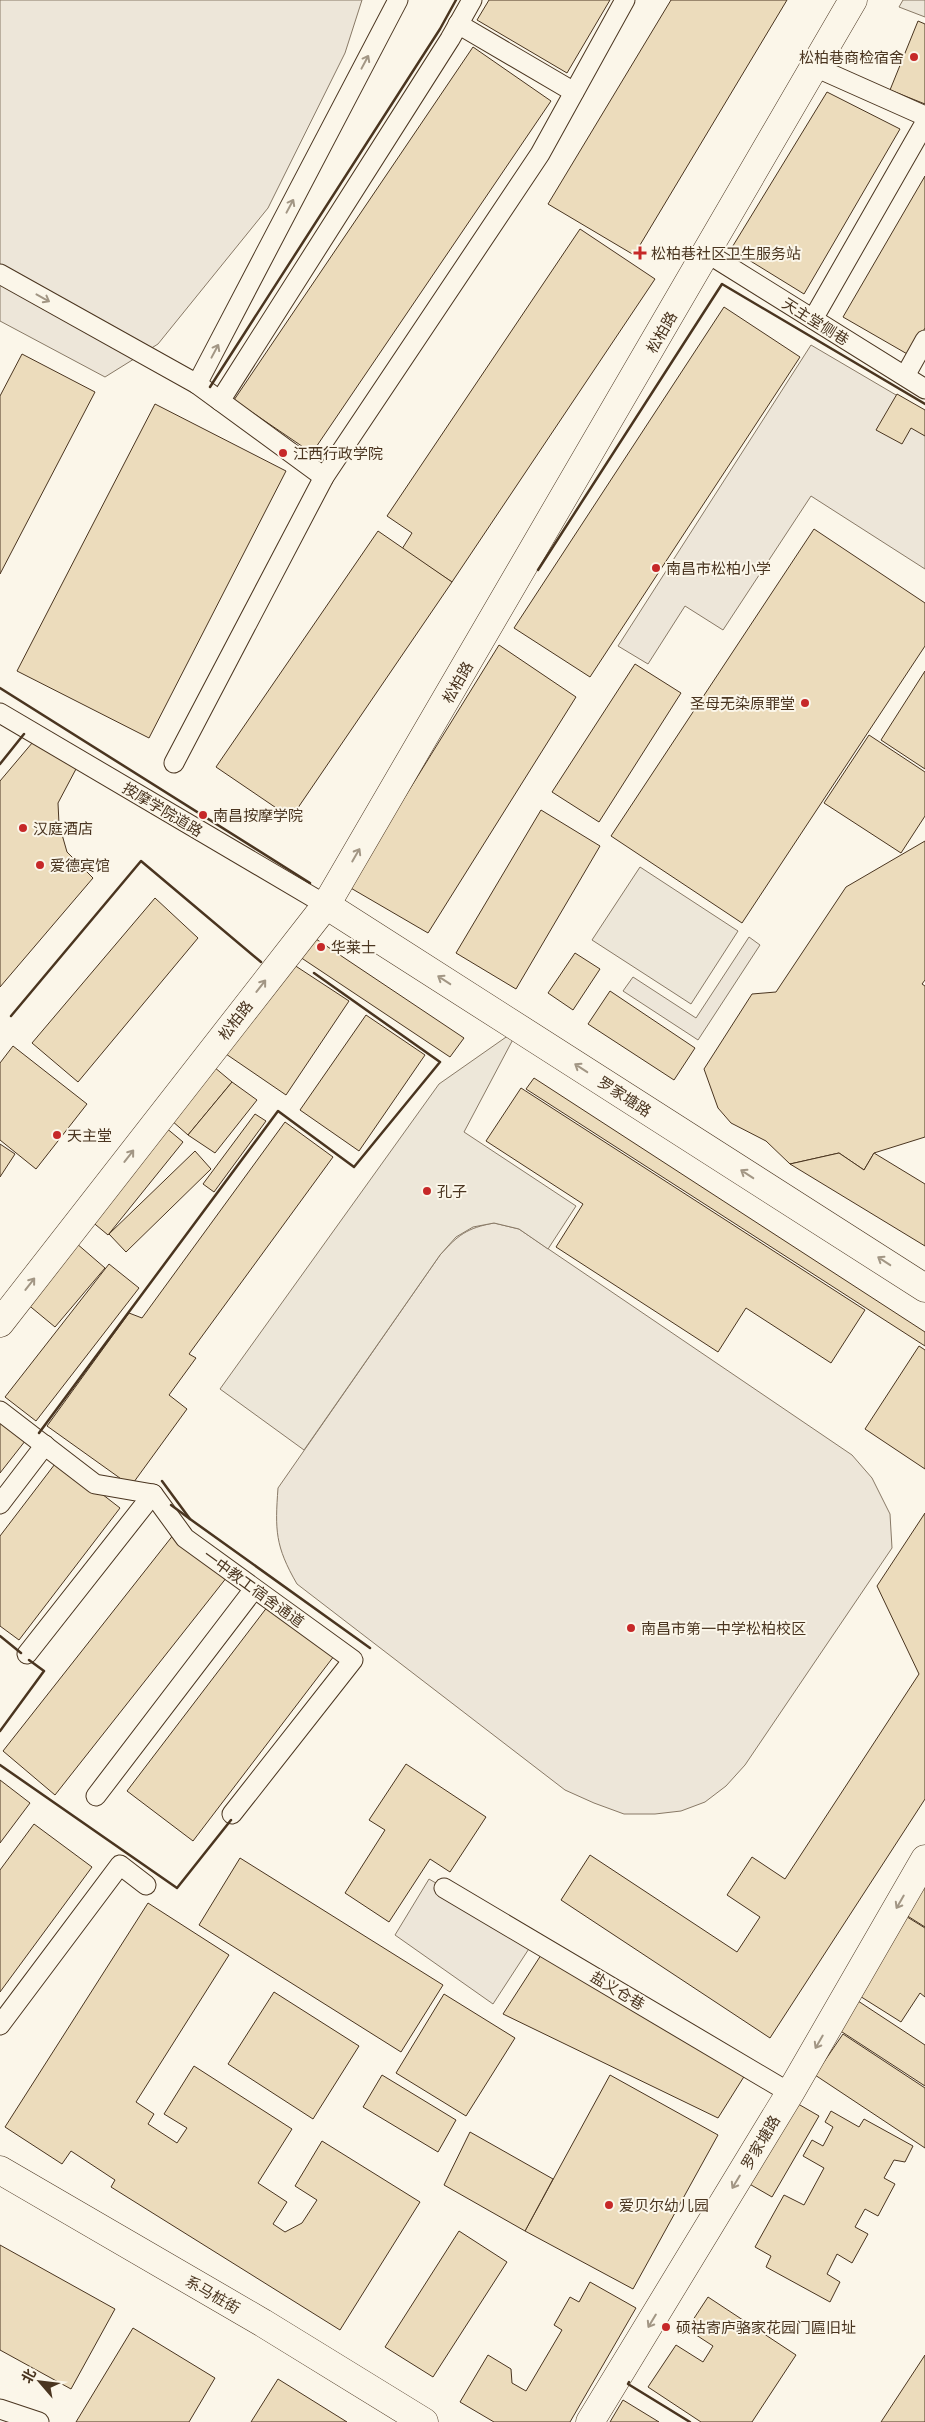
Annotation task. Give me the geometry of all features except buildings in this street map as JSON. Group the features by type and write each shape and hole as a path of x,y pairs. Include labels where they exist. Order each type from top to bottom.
{"street":[{"name":"松柏路","path":"0,1323 326,905 853,0"},
{"name":"罗家塘路","path":"326,905 925,1288"},
{"name":"罗家塘路","path":"590,2422 790,2093 925,1860"},
{"name":"系马桩街","path":"0,2170 263,2323 424,2422"}],"lane":[{"path":"197,384 398,0"},
{"path":"220,401 472,0"},
{"path":"174,763 324,477 540,154 625,0"},
{"path":"458,24 574,92"},
{"path":"814,66 925,116"},
{"path":"813,319 925,123"},
{"name":"天主堂侧巷","path":"707,253 925,389"},
{"path":"0,274 197,384 324,477"},
{"path":"904,376 925,340"},
{"name":"按摩学院道路","path":"0,713 326,905"},
{"path":"0,1411 95,1484 153,1494 27,1654"},
{"path":"0,1504 45,1445"},
{"name":"一中教工宿舍通道","path":"153,1494 185,1538 353,1660 232,1814"},
{"path":"96,1796 254,1588"},
{"path":"0,2025 120,1865 146,1885"},
{"name":"盐义仓巷","path":"444,1888 790,2093"},
{"path":"0,2409 39,2422"}],"shaded area":[{"path":"0,0 362,0 345,53 268,208 158,344 105,377 0,321"},
{"path":"903,0 925,0 925,17 899,7"},
{"path":"811,345 925,412 925,569 811,496 723,630 685,606 648,664 618,646"},
{"path":"640,867 738,931 691,1004 592,940"},
{"path":"749,937 760,945 698,1040 623,991 633,977 696,1018"},
{"path":"519,1028 464,1132 576,1206 548,1249 519,1229 494,1223 473,1227 456,1237 440,1255 304,1450 220,1389 439,1084"},
{"path":"494,1223 519,1229 852,1455 872,1478 890,1514 892,1548 745,1765 726,1786 705,1802 681,1811 655,1814 624,1814 565,1790 297,1584 284,1559 277,1527 278,1488 440,1255 464,1233 477,1227"},
{"path":"429,1879 534,1941 493,2004 395,1935"}],"wall":[{"path":"210,387 440,29 456,0"},
{"path":"538,570 722,284 925,404"},
{"path":"0,688 310,883"},
{"path":"0,764 24,734"},
{"path":"11,1016 141,861 261,962"},
{"path":"39,1433 278,1111 354,1167 440,1062 314,973"},
{"path":"162,1481 190,1519 370,1648"},
{"path":"171,1505 190,1519"},
{"path":"0,1636 21,1653"},
{"path":"0,1731 44,1671 29,1660"},
{"path":"0,1765 177,1888 231,1820"},
{"path":"629,2382 628,2384 690,2422"}],"place":[{"name":"松柏巷商检宿舍","path":"914,57"},
{"name":"松柏巷社区卫生服务站","path":"640,253"},
{"name":"江西行政学院","path":"283,453"},
{"name":"南昌市松柏小学","path":"656,568"},
{"name":"圣母无染原罪堂","path":"805,703"},
{"name":"南昌按摩学院","path":"203,815"},
{"name":"汉庭酒店","path":"23,828"},
{"name":"爱德宾馆","path":"40,865"},
{"name":"华莱士","path":"321,947"},
{"name":"天主堂","path":"57,1135"},
{"name":"孔子","path":"427,1191"},
{"name":"南昌市第一中学松柏校区","path":"631,1628"},
{"name":"爱贝尔幼儿园","path":"609,2205"},
{"name":"硕祜寄庐骆家花园门匾旧址","path":"666,2327"}]}
